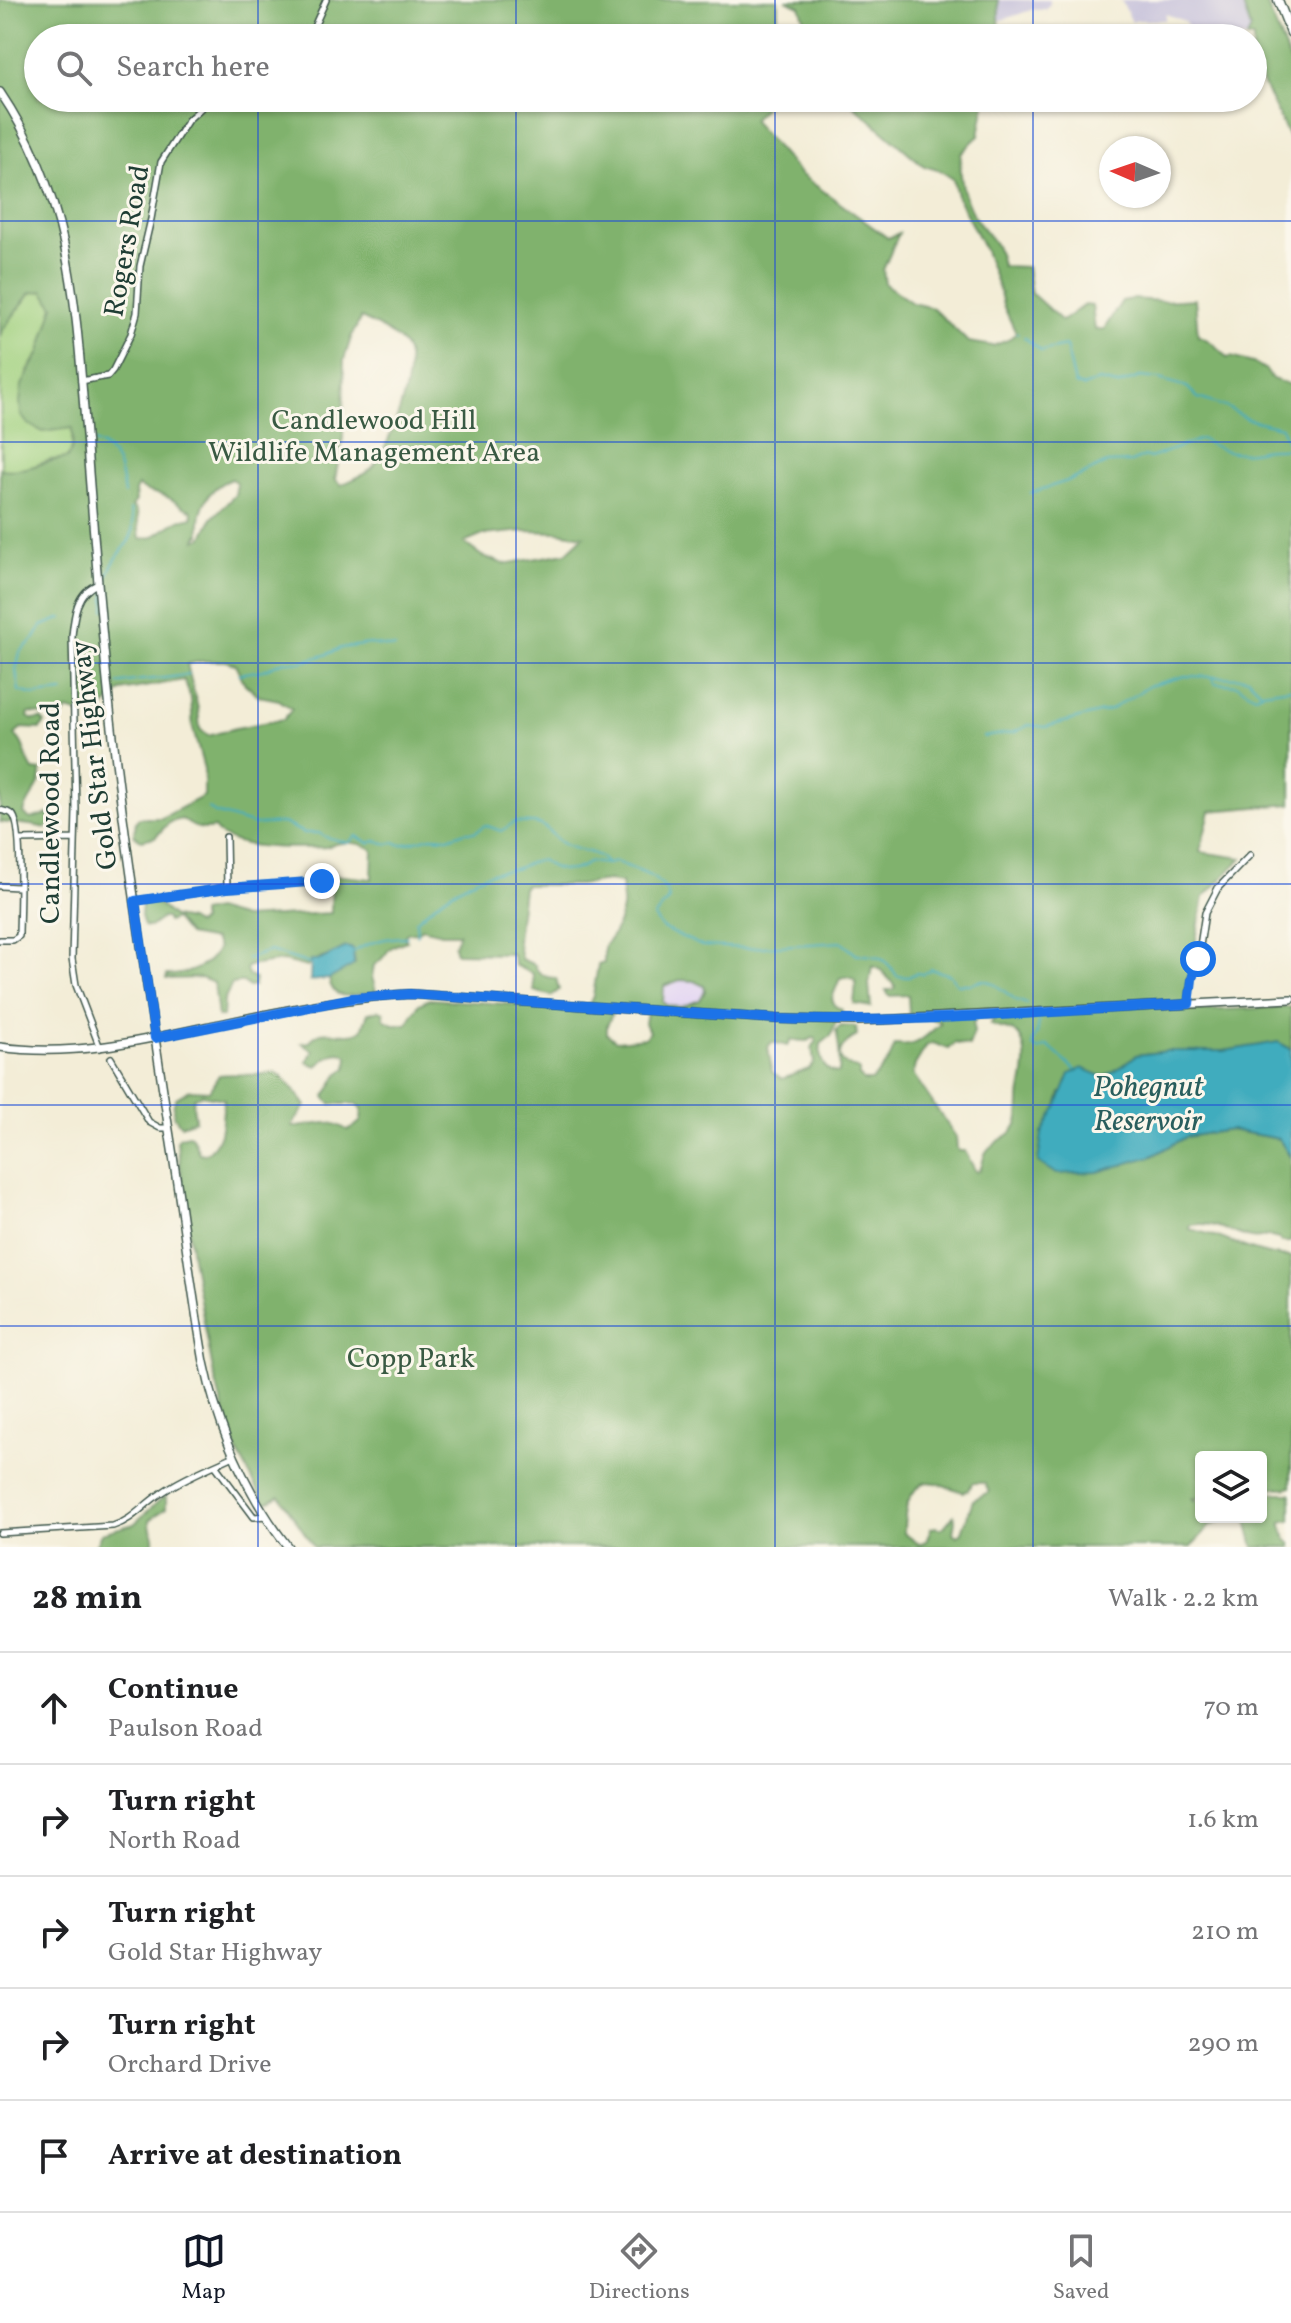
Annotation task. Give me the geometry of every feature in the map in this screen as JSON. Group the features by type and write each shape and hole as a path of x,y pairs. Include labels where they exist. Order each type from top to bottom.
{"highway":[{"path":"1278,0 1291,33"}],"main road":[{"name":"Gold Star Highway","path":"0,92 39,165 60,222 72,277 112,731 204,1362 234,1456 266,1516 288,1547"},
{"path":"0,1047 38,1050 100,1048 353,998 397,995 834,1021 1291,999"}],"street":[{"path":"315,24 326,0"},
{"name":"Rogers Road","path":"81,381 108,376 131,334 137,313 140,266 161,162 188,120 197,112"},
{"name":"Candlewood Road","path":"98,584 81,598 72,636 75,839 72,959 76,985 100,1048"},
{"path":"0,810 11,812 15,817 20,840 17,939 0,940"},
{"path":"226,837 227,888"},
{"path":"20,840 75,839"},
{"path":"1189,1004 1205,913 1218,888 1250,855"},
{"path":"135,901 227,888 322,881"},
{"path":"0,886 18,887"},
{"path":"111,1058 149,1122 160,1128 169,1128"},
{"path":"0,1533 113,1526 133,1517 172,1486 234,1456"},
{"path":"215,1465 254,1516 266,1516"}],"shaded area":[{"path":"998,0 1050,0 1050,4 1045,9 1034,9 999,21"},
{"path":"1121,0 1241,0 1249,24 1186,24 1166,14 1165,20 1132,22"},
{"path":"680,980 694,981 704,986 705,991 700,1000 680,1007 666,1005 663,1001 664,986"}],"green space":[{"name":"Copp Park","path":"0,0 778,0 778,24 24,24 24,112 760,112 752,120 800,174 888,238 899,233 883,270 885,284 912,303 933,308 968,342 993,346 1016,333 985,251 957,196 953,179 924,166 861,112 983,112 979,135 961,154 961,178 970,209 995,244 1002,266 1027,267 1031,293 1062,321 1084,305 1092,306 1095,330 1104,329 1122,301 1195,299 1198,336 1214,345 1227,358 1256,364 1266,370 1272,379 1291,385 1291,804 1210,811 1200,852 1242,858 1204,897 1185,997 1191,1011 1291,1007 1291,1049 1278,1043 1224,1051 1168,1051 1136,1055 1104,1077 1061,1093 1058,1103 1152,1156 1185,1137 1230,1130 1279,1139 1291,1158 1291,1242 1281,1242 1267,1236 1250,1238 1210,1225 1189,1226 1189,1229 1263,1253 1291,1257 1291,1486 1267,1487 1267,1451 1195,1451 1195,1498 1192,1499 1195,1501 1195,1523 1217,1523 1191,1547 314,1547 280,1496 265,1503 228,1428 213,1371 192,1257 177,1141 189,1135 199,1153 205,1154 211,1149 221,1130 224,1099 201,1095 194,1098 195,1120 181,1125 174,1113 176,1098 190,1090 209,1091 219,1075 276,1073 306,1106 293,1127 327,1123 347,1130 354,1127 361,1121 362,1108 356,1104 331,1104 325,1097 338,1074 347,1068 348,1056 335,1054 317,1066 307,1062 313,1051 302,1043 310,1042 322,1033 348,1034 362,1030 368,1013 379,1010 384,1012 384,1019 393,1024 407,1024 419,1004 429,999 587,1009 593,996 598,965 604,963 604,946 620,917 623,900 621,883 526,885 523,888 517,939 521,959 535,965 543,975 556,978 559,990 552,996 534,991 533,974 514,965 513,954 456,953 454,946 459,933 421,928 418,932 407,933 404,937 407,941 393,946 374,965 372,977 376,991 346,996 332,987 329,979 355,964 353,949 346,947 313,961 307,967 283,961 248,966 246,971 255,979 254,986 249,987 243,982 232,984 224,1000 223,1017 218,1017 214,983 201,978 166,979 167,975 203,965 218,948 214,940 188,935 175,919 168,922 162,918 150,927 144,926 142,903 156,902 173,917 197,925 201,921 201,913 215,910 243,918 331,913 332,875 372,879 373,850 350,843 300,848 250,845 222,836 214,828 197,828 182,819 170,822 155,837 141,840 134,835 139,818 162,818 204,796 204,769 193,729 191,699 184,680 121,691 97,714 67,710 62,717 29,713 28,717 41,719 45,723 40,729 21,728 15,735 33,770 41,771 40,782 24,813 30,819 48,814 50,823 46,828 0,822 0,469 26,468 67,458 73,440 72,428 43,432 28,424 21,415 22,385 40,352 54,306 43,291 30,293 0,338","holes":["361,318 386,331 403,345 408,361 407,376 400,410 380,457 373,467 341,485 335,479 343,438 344,360","231,479 237,483 235,495 212,518 203,537 196,540 200,535 200,517 205,501 215,488","138,486 166,496 191,510 193,517 179,520 153,537 140,539 137,512 132,506","525,531 584,536 566,553 504,564 482,556 464,543 483,535","202,661 235,664 245,684 259,696 279,700 292,709 284,719 208,736 200,729 187,664","872,966 881,970 895,986 893,990 886,990 889,996 908,995 909,1013 939,1021 940,1024 915,1043 895,1045 889,1060 872,1081 864,1081 859,1076 859,1070 845,1064 840,1056 845,1044 857,1036 856,1027 841,1026 836,1030 839,1073 823,1064 821,1044 831,1036 837,1019 842,1015 842,1010 834,1005 832,998 840,978 854,979 854,1004 871,1007 869,984","680,980 694,981 704,986 705,991 700,1000 680,1007 663,1002 664,986","614,1010 647,1013 645,1023 649,1032 645,1038 616,1041 607,1034 607,1025","996,1018 990,1024 1015,1032 1022,1040 1025,1062 1018,1122 1012,1132 989,1148 980,1170 976,1172 965,1151 957,1149 956,1137 913,1074 927,1045 933,1043 949,1049 955,1043 969,1046 974,1020","816,1039 812,1047 814,1062 809,1069 782,1079 772,1072 768,1047 772,1042 788,1046 791,1040 807,1041","926,1482 937,1483 963,1492 972,1483 985,1483 989,1492 973,1500 962,1532 957,1536 953,1533 954,1515 943,1528 931,1528 926,1541 919,1544 904,1533 910,1497"]},
{"path":"786,0 998,0 999,24 806,24 800,6"},
{"path":"1241,0 1265,0 1291,64 1291,141 1267,92 1267,24 1249,24"},
{"path":"43,291 54,306 40,352 27,372 72,428 72,452 67,458 50,460 21,471 1,470 0,338 31,293"},
{"path":"1291,1493 1291,1520 1281,1522 1291,1547 1254,1547 1247,1523 1267,1523 1267,1494"},
{"path":"166,1497 166,1508 150,1520 151,1547 95,1547 101,1533 134,1524"}],"water":[{"path":"346,947 353,949 354,965 329,979 310,981 311,961 320,960"},
{"name":"Pohegnut Reservoir","path":"1278,1042 1291,1049 1291,1158 1279,1139 1230,1130 1186,1137 1152,1156 1098,1172 1056,1174 1038,1162 1042,1133 1070,1074 1082,1068 1104,1077 1136,1055 1167,1051 1224,1051"}],"waterway":[{"path":"1024,337 1041,351 1066,346 1075,384 1083,387 1099,381 1117,385 1140,377 1187,387 1198,398 1226,407 1247,419 1281,427 1291,451"},
{"path":"1030,493 1074,479 1107,463 1131,462 1145,456 1150,458 1201,439 1223,450 1238,453 1287,448"},
{"path":"94,442 113,456 120,470 124,494"},
{"path":"105,610 107,577 131,537 130,509"},
{"path":"62,618 42,626 35,638 20,652 16,670 19,691 34,695 63,692"},
{"path":"239,674 263,670 284,661 301,662 341,648 370,644 395,648"},
{"path":"118,684 189,674"},
{"path":"984,737 1015,732 1029,725 1045,727 1110,710 1149,686 1185,676 1248,678 1262,692 1291,688"},
{"path":"1213,678 1215,683 1237,685 1255,696 1262,692"},
{"path":"208,808 255,825 283,823 304,833 319,833 348,843 356,836 369,843 395,842 401,845 431,837 448,838 475,832 485,825 501,831 515,822 534,823 566,845 596,855 606,863"},
{"path":"417,935 416,921 457,889 485,875 541,860 564,870 577,869 589,862 616,862 651,876 666,889 669,899 654,917 662,928 702,946 747,948 841,942 857,955 880,958 897,976 923,974 931,969 950,975 957,984 983,980 1027,1004"},
{"path":"352,953 378,941 407,937"},
{"path":"247,959 270,951 310,964"},
{"path":"1039,1022 1033,1046 1038,1050 1048,1046 1075,1070"}],"route":[{"path":"322,881 227,888 135,901 155,1038 353,998 410,994 834,1021 1189,1004 1198,959"}],"park label":[{"name":"Candlewood Hill Wildlife Management Area","path":"374,437"}]}
